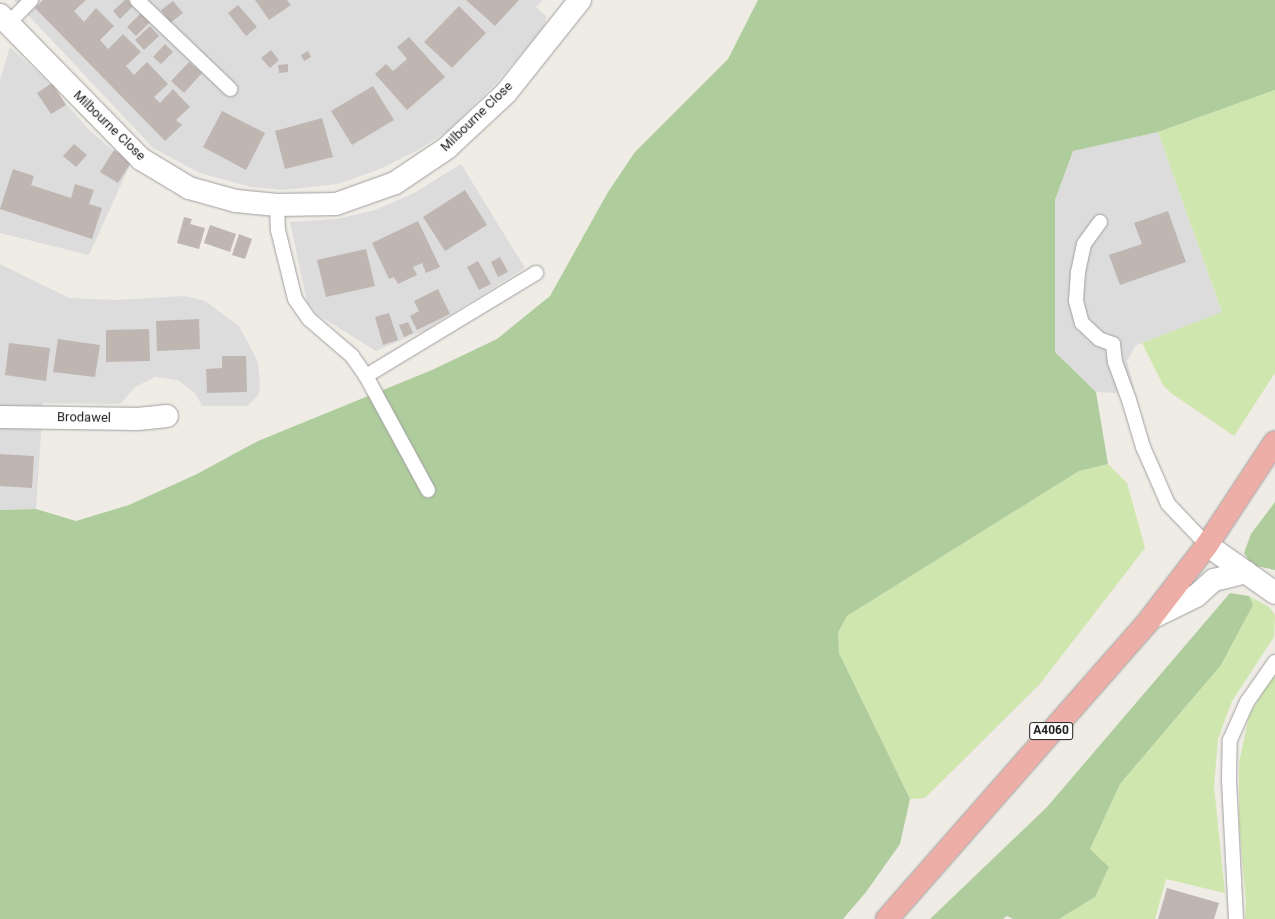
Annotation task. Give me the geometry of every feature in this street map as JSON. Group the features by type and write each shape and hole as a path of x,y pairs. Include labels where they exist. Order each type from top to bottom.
{"highway":[{"name":"A4060","path":"887,919 1151,618 1207,545 1275,442"}],"street":[{"name":"Milbourne Close","path":"4,20 141,159 189,188 236,201 278,205 336,204 395,183 441,152 506,93 580,0"},
{"name":"Brodawel","path":"0,417 138,419 167,416"},
{"path":"1207,545 1275,593"},
{"path":"1151,618 1196,596 1214,580 1246,572"}],"lane":[{"path":"4,20 31,0"},
{"path":"137,0 230,90"},
{"path":"278,205 278,230 295,299 309,319 352,356 366,376 428,490"},
{"path":"1100,222 1084,244 1078,272 1076,301 1082,323 1099,339 1113,344 1115,362 1130,400 1143,447 1168,504 1207,545"},
{"path":"366,376 536,273"},
{"path":"1236,919 1229,778 1230,740 1247,702 1275,662"}],"shaded area":[{"path":"14,0 543,0 536,7 546,16 545,24 542,30 496,83 448,131 418,150 380,169 338,184 283,190 251,187 200,173 153,148"},
{"path":"10,47 44,78 89,130 130,165 89,255 0,233 0,80"},
{"path":"1158,132 1222,313 1136,345 1127,361 1134,387 1117,393 1096,392 1055,352 1055,200 1073,151"},
{"path":"461,164 525,268 427,329 376,351 318,315 307,302 290,222 337,219 375,210 414,193"},
{"path":"0,264 69,298 115,300 185,296 205,301 239,326 257,360 260,380 259,394 247,406 202,406 195,393 178,380 155,377 135,387 120,404 43,403 36,509 0,510"}],"green space":[{"path":"758,0 1275,0 1275,90 1158,132 1073,151 1055,200 1055,352 1096,392 1108,464 1079,471 847,616 838,633 839,653 910,799 900,844 866,892 843,919 0,919 0,510 36,509 76,521 129,505 197,474 258,441 432,370 497,339 550,296 608,192 635,152 728,59"},
{"path":"1275,90 1275,373 1234,436 1171,393 1163,385 1142,343 1222,312 1158,132"},
{"path":"1108,464 1127,483 1145,548 1039,685 925,798 910,799 839,653 838,634 847,616 1079,471"},
{"path":"1275,502 1275,570 1252,565 1244,553 1251,534"},
{"path":"1230,593 1249,596 1253,605 1221,665 1120,784 1090,849 1109,867 1095,897 1059,919 1013,919 1007,916 1003,919 930,919 1047,807"},
{"path":"1249,596 1269,607 1275,615 1274,637 1232,701 1218,739 1214,786 1225,893 1166,879 1155,919 1059,919 1095,897 1109,867 1090,849 1120,784 1221,665 1253,605"},
{"path":"1275,672 1275,919 1245,919 1246,902 1239,824 1239,763 1249,716"}],"building":[{"path":"43,0 86,0 74,11 84,22 96,8 114,26 100,40 108,49 123,34 141,52 126,66 134,75 147,62 168,84 154,97 160,103 173,89 190,107 176,120 182,125 165,141 35,8"},
{"path":"125,0 128,0 133,6 120,19 113,11"},
{"path":"255,0 287,0 291,5 269,20"},
{"path":"466,0 519,0 495,26"},
{"path":"173,1 183,13 170,23 161,10"},
{"path":"238,5 257,27 246,36 228,13"},
{"path":"459,6 486,33 452,68 424,42"},
{"path":"141,13 150,22 136,36 127,27"},
{"path":"150,26 159,36 144,50 135,40"},
{"path":"409,37 445,77 407,110 375,74 386,64 393,71 407,59 397,47"},
{"path":"165,44 173,52 161,64 153,57"},
{"path":"271,50 279,60 270,68 261,58"},
{"path":"308,51 311,57 304,61 301,55"},
{"path":"189,62 202,73 184,93 171,81"},
{"path":"288,64 288,72 279,73 278,65"},
{"path":"52,83 66,105 51,114 37,93"},
{"path":"373,86 394,120 352,145 331,111"},
{"path":"222,111 265,133 246,170 203,147"},
{"path":"322,118 333,157 285,169 275,131"},
{"path":"74,144 87,155 76,167 63,156"},
{"path":"114,150 132,161 118,183 100,172"},
{"path":"13,169 34,176 31,185 71,198 75,184 94,190 89,204 102,208 92,239 0,209"},
{"path":"465,190 487,225 445,251 423,217"},
{"path":"1168,211 1186,262 1120,285 1109,255 1142,244 1134,223"},
{"path":"184,217 192,219 190,224 205,228 199,249 177,243"},
{"path":"418,221 440,267 426,273 422,263 413,267 417,275 398,284 394,277 389,279 372,243"},
{"path":"210,225 236,234 230,252 204,243"},
{"path":"239,234 252,239 245,259 232,255"},
{"path":"366,249 375,286 326,297 317,260"},
{"path":"500,257 508,272 498,277 491,262"},
{"path":"478,261 491,284 479,290 467,267"},
{"path":"438,289 450,314 417,330 410,316 419,311 414,301"},
{"path":"389,313 398,340 383,345 375,317"},
{"path":"199,319 200,349 157,351 156,321"},
{"path":"408,322 413,333 404,337 399,325"},
{"path":"149,329 150,361 106,362 106,330"},
{"path":"58,339 100,345 95,377 53,372"},
{"path":"9,343 50,348 46,381 5,375"},
{"path":"222,356 246,356 247,392 207,393 206,369 222,368"},
{"path":"0,454 34,456 32,488 0,486"},
{"path":"1167,888 1219,903 1214,919 1158,919"}]}
